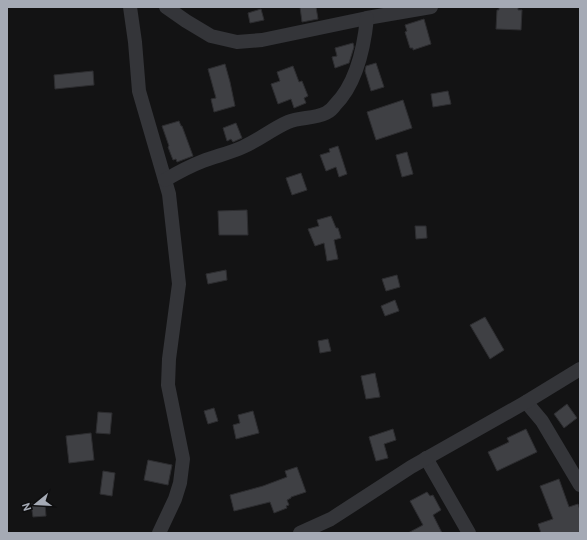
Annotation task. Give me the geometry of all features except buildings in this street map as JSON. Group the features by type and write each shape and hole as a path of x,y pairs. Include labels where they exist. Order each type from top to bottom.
{"street":[{"path":"130,7 135,42 139,91 169,194 179,284 169,359 168,385 183,459 180,483 175,499 159,533"},
{"path":"166,7 212,36 237,42 262,40 367,18 431,7"},
{"path":"165,180 202,161 244,147 290,122 317,117 328,112 342,99 359,64 365,39 367,18"},
{"path":"300,533 331,519 411,467 526,402 580,369"},
{"path":"526,402 542,421 580,484"},
{"path":"426,458 469,533"}]}
